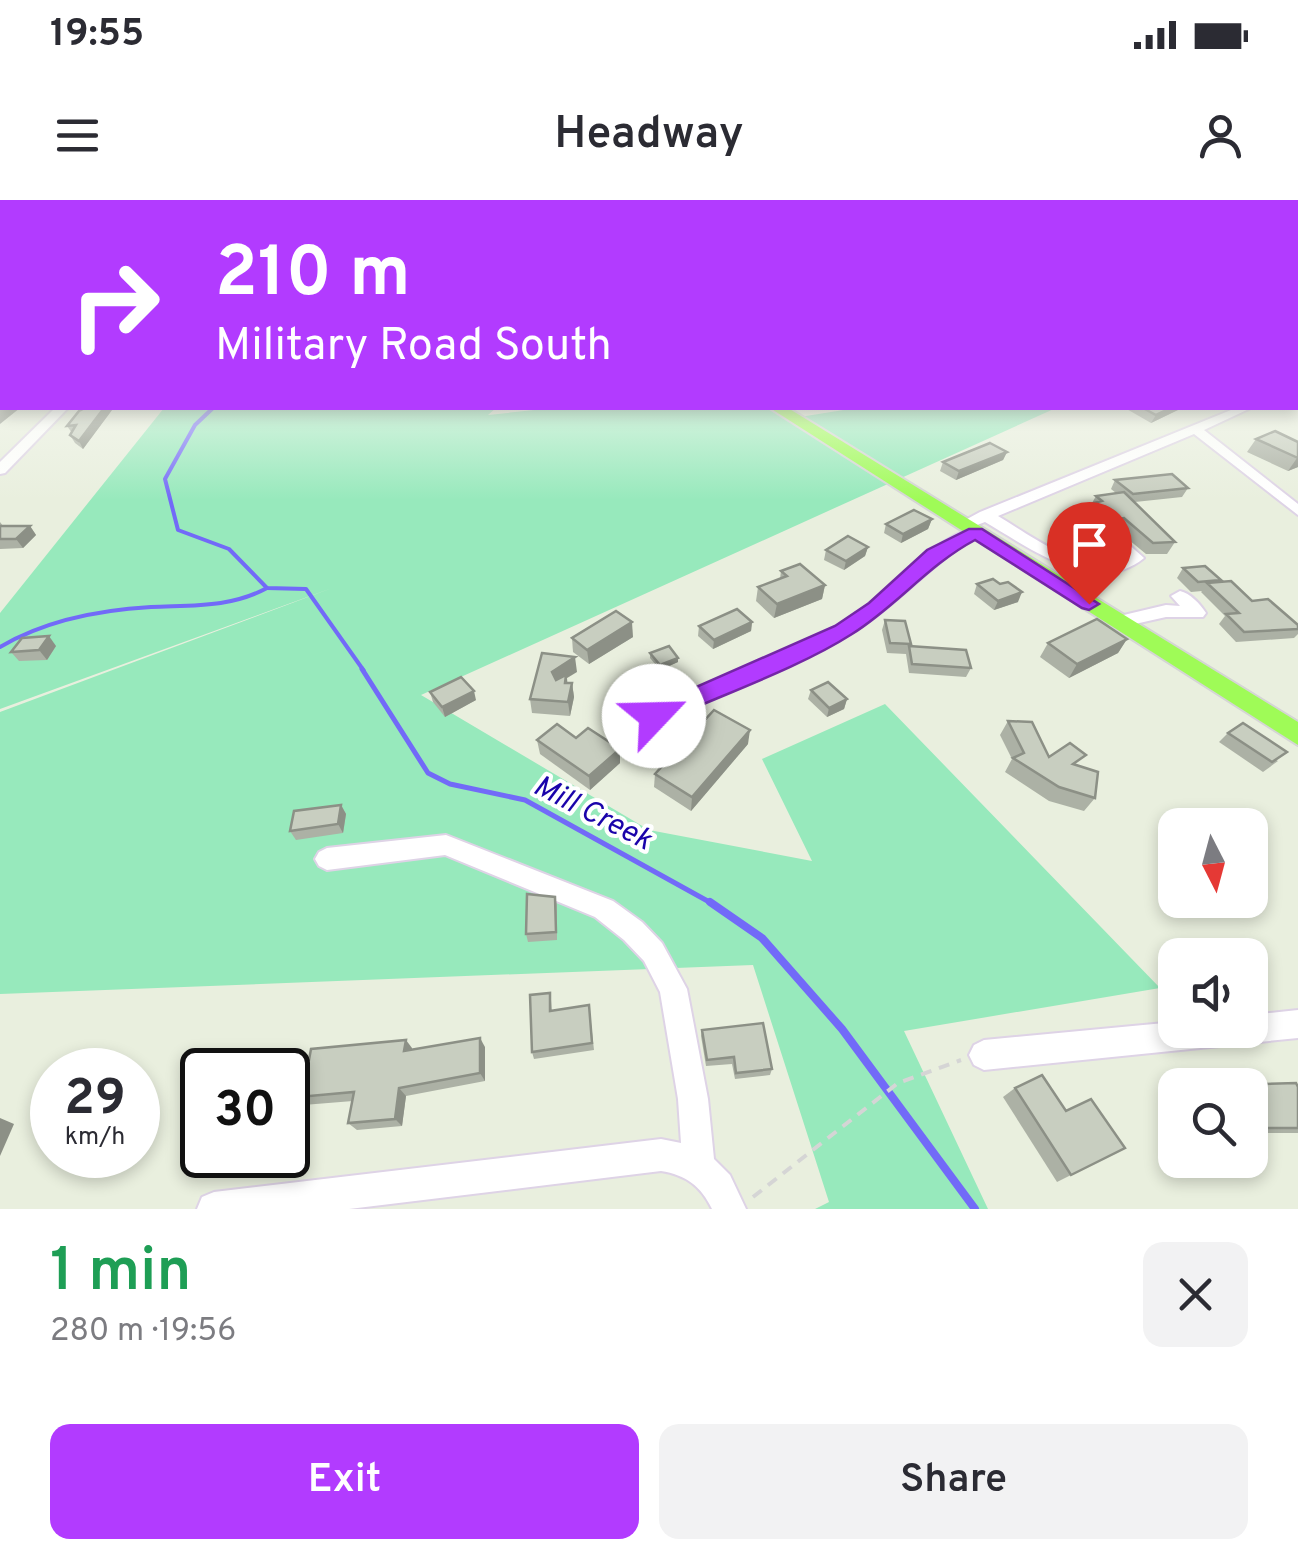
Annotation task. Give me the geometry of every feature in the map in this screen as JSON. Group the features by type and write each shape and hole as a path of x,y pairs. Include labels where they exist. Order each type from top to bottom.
{"main road":[{"path":"781,410 975,524 1117,622 1298,736"}],"street":[{"path":"0,470 60,410"},
{"path":"654,716 842,631 975,524 1241,410"},
{"path":"1194,428 1298,511"},
{"path":"975,524 1099,571 1136,558 1111,537"},
{"path":"1117,622 1166,610 1197,613 1180,596"},
{"path":"327,859 446,846 482,856 604,909 632,931 653,952 672,989 703,1169 729,1209"},
{"path":"1268,1027 1298,1024"},
{"path":"984,1055 1158,1038"},
{"path":"214,1209 646,1156 677,1157 703,1169"}],"path":[{"path":"729,1209 785,1175 898,1084 944,1064 984,1055"}],"green space":[{"path":"162,410 494,410 488,415 534,410 771,410 787,419 843,410 1052,410 421,695 649,830 812,861 762,759 885,704 1158,988 904,1031 988,1209 815,1209 829,1202 753,965 0,994 0,712 332,588 0,709 0,613"}],"building":[{"path":"102,410 79,441 70,435 76,425 67,426 79,411"},
{"path":"1275,431 1298,442 1298,458 1256,439"},
{"path":"990,443 1007,452 959,471 943,462"},
{"path":"1172,474 1188,488 1133,494 1115,480"},
{"path":"1124,492 1175,542 1153,543 1124,518 1108,520 1106,526 1116,536 1102,540 1075,522 1088,518 1074,508 1102,501 1096,496"},
{"path":"914,510 932,519 903,534 886,524"},
{"path":"0,526 30,526 16,539 0,539"},
{"path":"848,536 868,547 846,561 826,550"},
{"path":"800,564 825,585 777,604 758,587 787,576 781,571"},
{"path":"1205,566 1221,580 1198,582 1183,568"},
{"path":"993,579 1000,584 1008,582 1022,592 998,601 977,584"},
{"path":"1231,581 1252,601 1268,599 1298,629 1244,632 1226,614 1239,613 1207,583"},
{"path":"737,609 752,622 714,640 699,626"},
{"path":"616,611 632,622 587,650 572,638"},
{"path":"1097,619 1127,639 1077,664 1048,643"},
{"path":"885,620 905,621 911,644 890,643"},
{"path":"49,636 39,650 11,652 22,638"},
{"path":"669,646 678,658 660,665 650,653"},
{"path":"909,646 966,650 971,668 912,664"},
{"path":"542,653 575,657 552,672 556,680 566,675 565,683 572,683 568,702 530,699"},
{"path":"461,677 474,691 442,707 430,692"},
{"path":"828,682 847,699 829,708 811,690"},
{"path":"714,710 750,730 692,797 655,774"},
{"path":"1008,721 1032,722 1049,757 1070,743 1086,755 1073,764 1098,772 1095,798 1059,787 1013,758 1024,753"},
{"path":"1243,723 1287,752 1272,762 1228,733"},
{"path":"557,724 576,738 588,728 620,749 589,776 537,740"},
{"path":"341,805 338,824 290,831 294,811"},
{"path":"527,894 555,897 556,932 526,934"},
{"path":"550,993 550,1011 589,1005 592,1043 532,1052 530,995"},
{"path":"763,1023 772,1069 736,1073 734,1057 707,1060 702,1030"},
{"path":"480,1038 480,1073 399,1088 395,1119 348,1123 354,1092 310,1096 311,1049 406,1040 404,1051"},
{"path":"1042,1075 1066,1111 1091,1099 1125,1148 1071,1175 1015,1088"},
{"path":"1296,1083 1298,1128 1268,1128 1268,1084"}],"waterway":[{"name":"Mill Creek","path":"211,410 195,425 165,479 178,530 229,549 267,588"},
{"path":"0,647 73,618 131,608 225,602 267,588"},
{"name":"Mill Creek","path":"267,588 306,589 364,671"},
{"name":"Mill Creek","path":"362,669 428,773 450,784 525,800 712,904"},
{"name":"Mill Creek","path":"712,904 762,938 842,1029 975,1209"}],"route":[{"path":"654,716 856,623 918,566 954,541 975,532 1089,604"}]}
